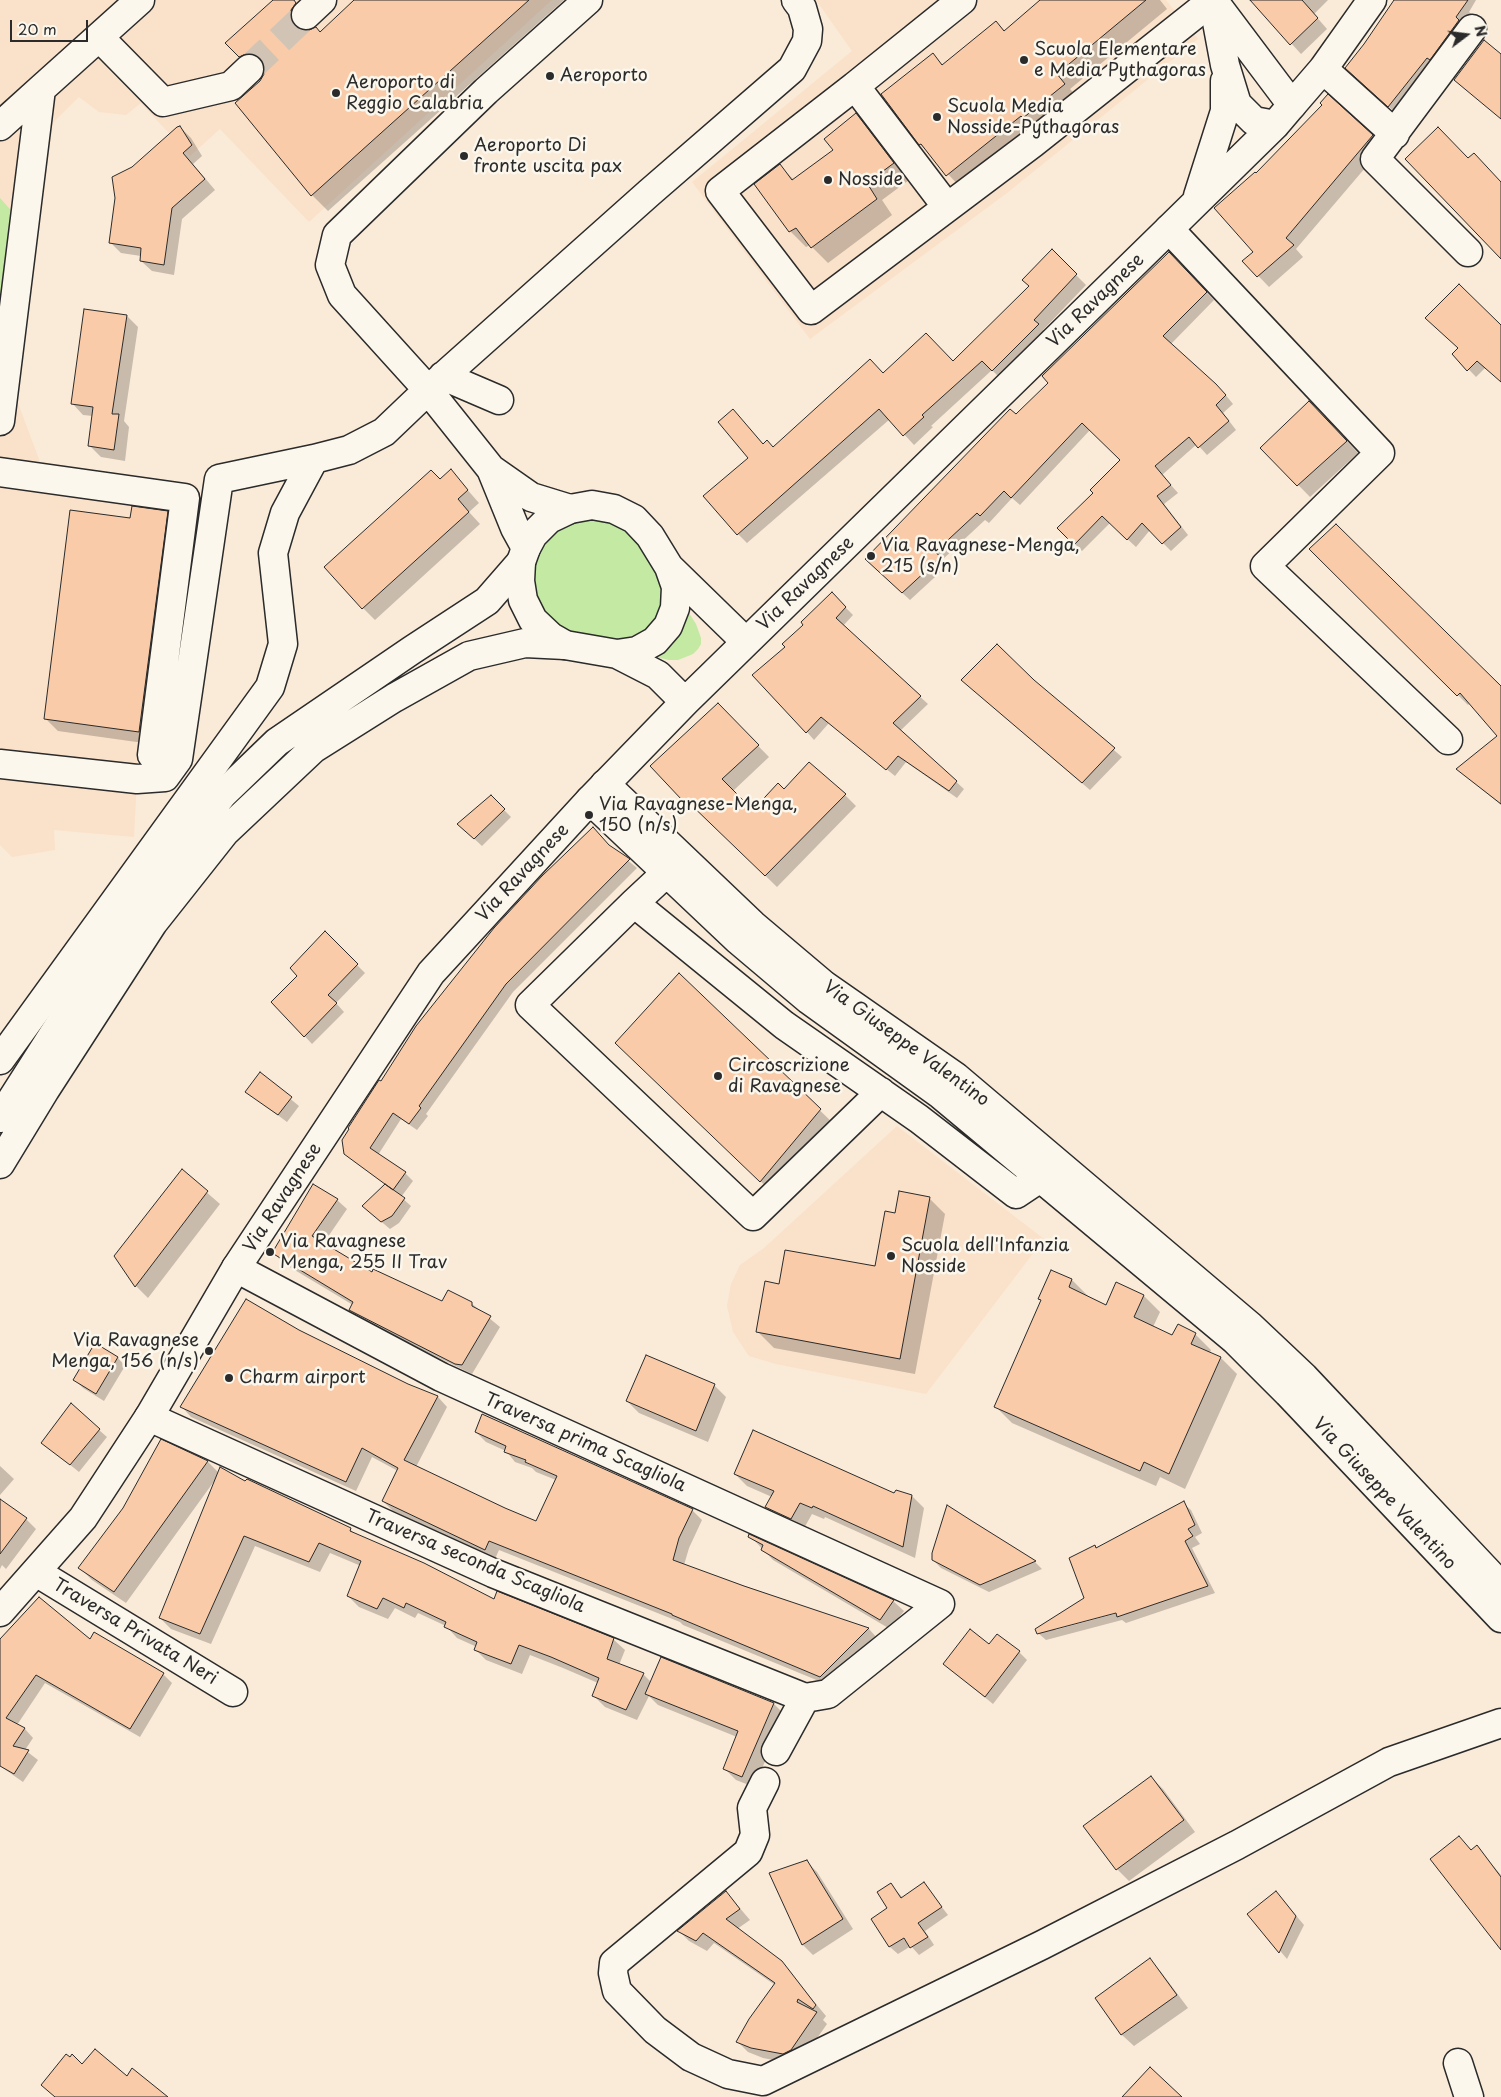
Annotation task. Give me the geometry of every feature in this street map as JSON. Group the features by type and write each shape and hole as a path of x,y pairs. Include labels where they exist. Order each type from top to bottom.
{"main road":[{"path":"0,126 140,0"},
{"path":"565,645 551,637 533,620 523,600 520,581 523,555 515,528 492,469 436,383 342,295 330,265 337,235 486,91 588,0"},
{"path":"0,764 136,779 165,777 178,759 219,479 348,450 384,432 436,383 792,69 807,41 808,29 802,8 796,0"},
{"path":"962,0 720,191 811,310 1033,143 1213,0"},
{"path":"1213,0 1283,115 1254,121 1237,104 1226,65 1213,0"},
{"name":"Via Ravagnese","path":"0,1612 83,1518 149,1416 236,1268 431,973 598,792 685,702 1170,229 1283,115 1324,69 1372,0"},
{"path":"1468,252 1375,159 1472,29"},
{"path":"98,37 163,102 231,86 249,69"},
{"path":"1195,203 1208,168 1225,111 1226,65"},
{"path":"1324,69 1395,134"},
{"path":"854,86 947,207"},
{"path":"0,421 41,89"},
{"path":"1170,229 1380,453 1265,566 1448,740"},
{"path":"436,383 499,400"},
{"path":"0,1060 270,687 283,644 273,552 285,513 314,459"},
{"path":"492,469 531,497 570,509"},
{"path":"0,472 185,498 152,755"},
{"path":"0,1118 139,900 222,795 277,742 487,601 523,555 533,535 549,519 570,509 592,505 599,506 614,509 634,519 650,536 669,567 676,587 675,608 668,626 655,641 637,651 616,654"},
{"path":"669,567 746,642"},
{"path":"0,1164 153,924 225,832 313,749 394,698 468,656 525,643 565,645 616,654 658,675 685,702"},
{"name":"Via Giuseppe Valentino","path":"598,792 674,865 738,940 809,1000 942,1095 1235,1340 1274,1362 1501,1586"},
{"path":"674,865 530,1005 753,1216 882,1092"},
{"name":"Via Giuseppe Valentino","path":"674,865 754,925 824,985 956,1077 1250,1326 1274,1362 1501,1618"},
{"path":"634,903 784,1025 882,1092 1016,1194 1040,1178"},
{"name":"Traversa prima Scagliola","path":"236,1268 440,1377 940,1604 828,1694 805,1698"},
{"name":"Traversa seconda Scagliola","path":"149,1416 493,1573 805,1698"},
{"name":"Traversa Privata Neri","path":"36,1572 233,1692"},
{"path":"776,1751 805,1698"},
{"path":"765,1782 752,1808 755,1835 748,1852 614,1963 613,1973 617,1991 655,2030 691,2057 728,2074 764,2081 818,2056 1237,1845 1390,1762 1501,1723"},
{"path":"1458,2063 1469,2097"}],"shaded area":[{"path":"0,0 552,0 309,222 220,129 190,156 141,103 126,115 99,112 79,97 53,123 15,395 40,462 197,485 156,763 137,779 134,837 54,830 55,850 12,857 0,845"},
{"name":"Scuola Media Nosside-Pythagoras","path":"816,0 1166,0 1198,39 1007,193 810,339 692,182 852,51"},
{"name":"Scuola dell'Infanzia Nosside","path":"897,1126 1044,1239 926,1394 776,1364 749,1356 733,1332 727,1306 731,1284 740,1265 764,1248"}],"green space":[{"path":"0,198 15,215 0,363"},
{"path":"598,518 629,532 644,549 667,591 655,624 644,633 617,640 563,629 552,623 537,604 530,574 544,541 560,528 580,520"},
{"path":"689,613 696,624 701,638 701,644 698,649 693,654 678,660 656,657 672,645 685,625"}],"building":[{"name":"Aeroporto di Reggio Calabria","path":"273,0 294,0 296,3 291,10 291,18 294,25 302,30 316,27 320,32 354,0 529,0 311,196 235,103 260,81 264,74 264,66 261,59 254,54 246,54 239,57 225,43"},
{"path":"1040,0 1146,0 1057,74 1065,84 1023,118 1021,116 946,176 921,144 919,145 881,94 933,53 942,65 996,21 1004,31"},
{"path":"1250,0 1302,0 1318,18 1290,45"},
{"path":"1394,0 1468,0 1456,17 1459,20 1430,60 1427,58 1388,107 1345,68"},
{"path":"1484,40 1501,54 1501,119 1454,80"},
{"path":"1328,94 1373,135 1286,238 1294,245 1257,277 1242,261 1253,252 1214,208 1256,173 1322,105 1320,103"},
{"name":"Nosside","path":"856,113 894,163 867,183 877,199 811,248 796,228 789,232 754,184 780,164 792,180 833,150 824,139"},
{"path":"180,126 192,145 183,153 205,179 172,208 164,265 140,261 141,248 109,243 115,198 112,177 132,167"},
{"path":"1438,127 1468,158 1474,153 1501,182 1501,259 1405,159"},
{"path":"1052,249 1077,274 1034,320 1039,324 992,371 982,361 922,415 924,417 903,436 879,409 737,535 703,496 748,458 718,422 733,409 763,444 767,440 773,447 870,359 883,373 926,333 953,361 1029,286 1022,280"},
{"path":"1169,252 1207,292 1163,336 1226,395 1216,405 1229,421 1198,448 1189,437 1155,466 1171,485 1157,496 1181,527 1162,544 1142,523 1127,540 1102,516 1074,545 1057,528 1093,493 1090,490 1120,460 1082,423 1011,498 1004,491 980,516 977,513 935,552 941,557 902,593 865,559 1010,409 1016,414 1048,383 1042,376"},
{"path":"1459,284 1501,325 1501,382 1477,361 1467,371 1452,354 1458,348 1425,318"},
{"path":"84,309 127,315 112,414 119,414 114,450 88,446 93,407 71,404"},
{"path":"1309,401 1347,441 1297,486 1260,448"},
{"path":"451,469 468,490 458,499 469,512 362,609 324,567 431,470 440,479"},
{"path":"132,506 168,511 139,732 44,719 70,510 130,518"},
{"path":"1336,524 1501,686 1501,804 1456,769 1497,736 1460,693 1457,696 1309,549"},
{"path":"832,592 846,607 836,618 921,696 893,723 957,781 949,791 898,756 886,770 821,717 806,733 752,675 785,647 782,644 803,625 801,622"},
{"path":"997,644 1034,680 1115,748 1082,783 961,680"},
{"path":"718,703 759,745 722,779 753,810 778,783 784,789 809,762 846,794 765,876 684,798 682,800 650,766"},
{"path":"491,795 505,809 474,839 457,824"},
{"path":"593,827 609,845 630,859 506,984 419,1106 421,1108 409,1124 393,1113 370,1148 406,1172 393,1190 344,1154 342,1140 348,1128 416,1026 494,928 542,876"},
{"path":"325,931 358,964 328,995 337,1003 304,1037 271,1002 297,976 290,968"},
{"name":"Circoscrizione di Ravagnese","path":"679,973 821,1109 760,1182 615,1043"},
{"path":"260,1072 292,1097 278,1115 245,1092"},
{"path":"182,1169 208,1191 135,1287 114,1256"},
{"path":"313,1184 338,1199 312,1236 372,1272 373,1269 442,1301 448,1290 472,1302 472,1306 491,1316 462,1365 455,1364 349,1310 353,1302 272,1253"},
{"path":"385,1184 405,1198 392,1216 381,1222 362,1206"},
{"path":"899,1191 930,1197 900,1359 756,1332 765,1281 779,1284 785,1250 875,1266 885,1211 895,1213"},
{"path":"1051,1270 1072,1279 1069,1287 1106,1305 1116,1282 1144,1295 1134,1317 1172,1335 1178,1324 1196,1333 1191,1344 1221,1357 1169,1474 1144,1462 1140,1471 994,1407 1041,1300 1038,1299"},
{"path":"246,1299 299,1330 408,1384 438,1396 404,1460 536,1521 557,1476 525,1462 526,1460 504,1452 506,1446 475,1432 482,1414 693,1509 679,1538 673,1560 869,1628 820,1677 672,1614 489,1541 485,1550 382,1501 398,1468 362,1448 346,1482 180,1407"},
{"path":"95,1343 118,1357 96,1394 73,1380"},
{"path":"646,1355 715,1384 696,1431 626,1401"},
{"path":"71,1403 100,1429 70,1465 41,1443"},
{"path":"753,1430 894,1493 896,1490 912,1495 903,1547 813,1506 812,1508 800,1503 791,1519 765,1507 774,1491 734,1474"},
{"path":"161,1439 208,1461 114,1592 78,1568 123,1508"},
{"path":"220,1467 245,1481 247,1479 351,1528 350,1531 424,1563 494,1599 497,1591 614,1638 607,1659 644,1673 626,1710 592,1696 599,1678 551,1657 519,1645 511,1664 474,1650 477,1642 444,1627 446,1622 406,1603 404,1608 383,1598 377,1609 347,1596 361,1561 319,1543 309,1562 244,1536 200,1634 159,1618"},
{"path":"0,1499 27,1518 0,1554"},
{"path":"1184,1501 1195,1525 1188,1529 1193,1536 1185,1541 1208,1586 1117,1617 1116,1613 1037,1634 1035,1629 1084,1598 1069,1558 1095,1545 1096,1548"},
{"path":"947,1505 1036,1561 980,1585 932,1560 932,1553"},
{"path":"749,1534 894,1600 880,1620 761,1550 763,1545 748,1537"},
{"path":"39,1597 90,1639 94,1632 164,1673 130,1729 36,1675 6,1718 25,1728 13,1746 29,1750 14,1774 0,1766 0,1639"},
{"path":"970,1629 989,1644 997,1634 1020,1651 985,1697 943,1664"},
{"path":"661,1657 774,1703 742,1777 723,1769 738,1731 645,1694"},
{"path":"1151,1776 1184,1820 1116,1870 1083,1826"},
{"path":"1459,1836 1471,1850 1477,1845 1501,1877 1501,1950 1430,1859"},
{"path":"807,1860 843,1919 802,1945 769,1873"},
{"path":"924,1882 942,1907 918,1923 928,1937 910,1948 904,1938 889,1947 871,1919 887,1908 877,1892 891,1883 901,1898"},
{"path":"726,1891 740,1909 726,1919 782,1961 816,2005 813,2009 798,1999 797,2002 817,2012 791,2050 783,2054 751,2048 736,2042 749,2019 775,1983 703,1933 696,1941 677,1931"},
{"path":"1276,1891 1296,1916 1279,1953 1247,1914"},
{"path":"1150,1958 1177,1995 1121,2035 1095,1998"},
{"path":"95,2049 127,2076 132,2068 168,2097 55,2097 41,2085 66,2054 70,2057 72,2054 82,2064"},
{"path":"1150,2067 1182,2097 1122,2097"}],"tunnel":[{"path":"249,69 306,15"}],"place":[{"name":"Scuola Elementare e Media Pythagoras","path":"1024,60"},
{"name":"Aeroporto","path":"550,76"},
{"name":"Aeroporto di Reggio Calabria","path":"336,93"},
{"name":"Scuola Media Nosside-Pythagoras","path":"937,117"},
{"name":"Aeroporto Di fronte uscita pax","path":"464,156"},
{"name":"Nosside","path":"828,180"},
{"name":"Via Ravagnese-Menga, 215 (s/n)","path":"871,556"},
{"name":"Via Ravagnese-Menga, 150 (n/s)","path":"589,815"},
{"name":"Circoscrizione di Ravagnese","path":"718,1076"},
{"name":"Via Ravagnese Menga, 255 II Trav","path":"270,1252"},
{"name":"Scuola dell'Infanzia Nosside","path":"891,1256"},
{"name":"Via Ravagnese Menga, 156 (n/s)","path":"209,1351"},
{"name":"Charm airport","path":"229,1378"}]}
